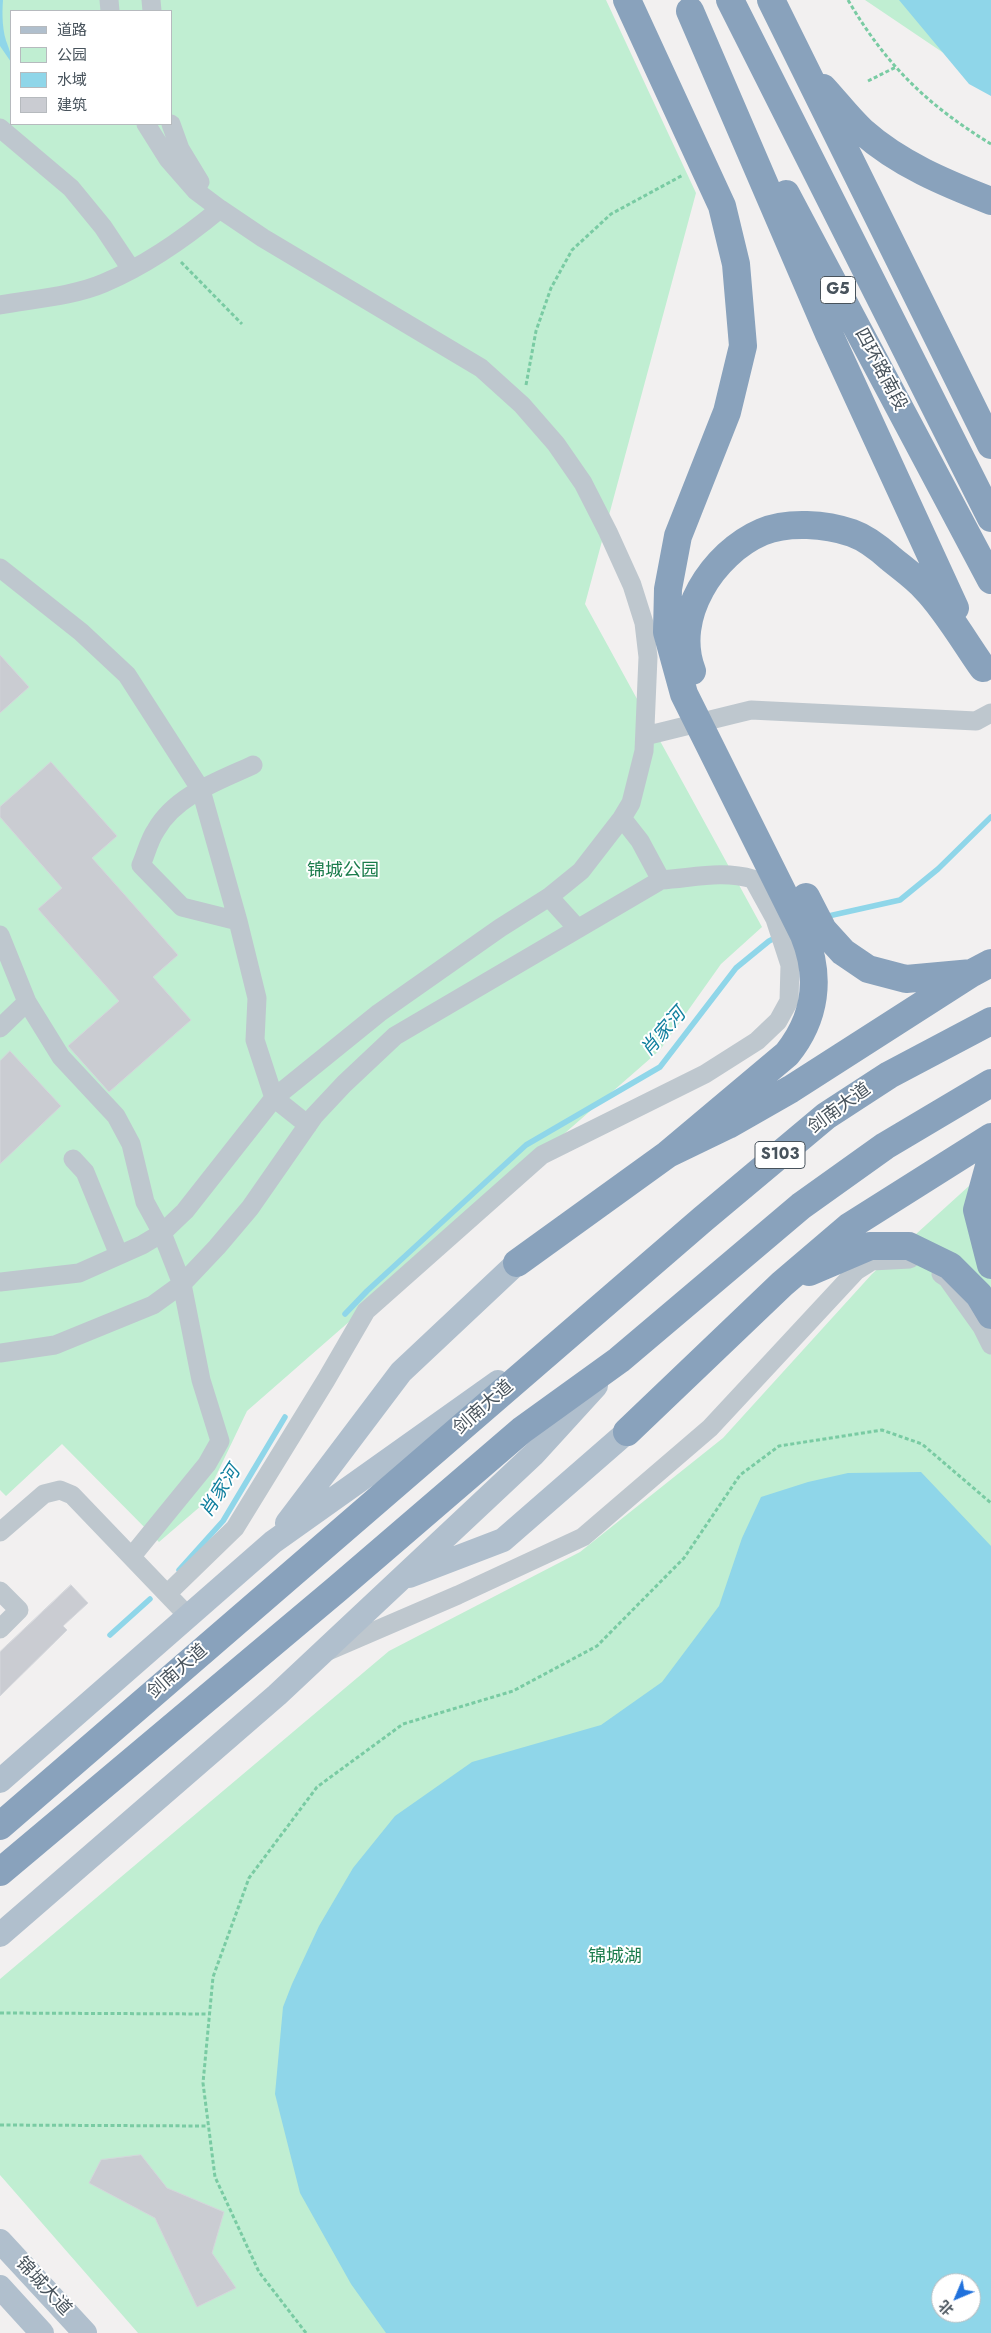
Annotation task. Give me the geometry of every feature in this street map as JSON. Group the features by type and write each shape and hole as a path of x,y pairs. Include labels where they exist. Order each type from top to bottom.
{"highway":[{"path":"517,1263 668,1154 768,1071 798,1041 811,1011 815,993 812,954 691,691 667,632 672,561 685,516 727,412 743,346 736,264 722,206 627,0"},
{"name":"四环路南段","path":"730,0 991,518"},
{"path":"771,0 800,64 991,445"},
{"path":"687,5 829,334 987,676"},
{"name":"四环路南段","path":"687,5 991,580"},
{"path":"800,64 862,131 908,164 942,182 991,201"},
{"path":"691,691 688,662 688,630 693,603 705,582 721,561 740,543 764,531 790,526 820,526 853,533 881,550 926,588 987,676"},
{"path":"804,936 843,952 868,969 906,979 982,968"},
{"path":"668,1154 728,1124 791,1089 982,968"},
{"name":"剑南大道","path":"0,1826 826,1116 889,1075 991,1021"},
{"path":"0,1872 338,1589 522,1430 619,1360 801,1206 886,1146 991,1082"},
{"path":"627,1432 782,1284 850,1226 991,1136"},
{"path":"991,1159 977,1210 991,1265"},
{"path":"782,1284 870,1246 909,1246 950,1266 979,1295 991,1315"}],"main road":[{"path":"273,1542 401,1372 517,1263"},
{"path":"0,1781 190,1617 273,1542 590,1317"},
{"path":"0,1935 278,1695 534,1454 619,1360"},
{"path":"398,1580 503,1540 627,1432"},
{"name":"锦城大道","path":"0,2241 85,2333"},
{"name":"锦城大道","path":"0,2287 42,2333"}],"street":[{"path":"0,1282 79,1273 119,1256 162,1234 185,1211 274,1098 379,1012 403,998 500,928 549,897 581,870 622,818 631,803 644,751 648,658 644,623 632,585 583,484 556,444 522,405 481,368 263,238 196,191 168,159 147,125"},
{"path":"171,125 180,149 201,184 220,209"},
{"path":"0,128 71,188 102,227 131,270"},
{"path":"0,305 52,296 103,284 168,248 191,233 220,209"},
{"path":"0,568 81,632 127,674 201,790 257,998 255,1040 274,1098 308,1125"},
{"path":"645,736 751,710 976,721 991,713"},
{"path":"238,922 182,908 141,865 156,829 179,803 201,790 253,765"},
{"path":"622,818 640,841 661,880"},
{"path":"0,1353 55,1345 153,1305 182,1284 250,1208 308,1125 369,1060 395,1036 661,880 709,874 738,875 753,879 776,924 804,936 790,965 789,1001 778,1021 757,1041 705,1074 542,1155 366,1311 235,1528 168,1593"},
{"path":"549,897 578,929"},
{"path":"0,934 28,1002 62,1057 116,1116 131,1144 146,1202 162,1234 182,1284 201,1380 220,1441 207,1464 132,1556"},
{"path":"403,998 417,1023"},
{"path":"0,1028 28,1002"},
{"path":"73,1159 85,1172 119,1256"},
{"path":"320,1654 467,1591 583,1537 710,1428 856,1271 872,1261 905,1258 929,1265 947,1278 982,1327 991,1345"},
{"path":"0,1532 17,1515 44,1494 60,1490 72,1495 190,1617"},
{"path":"0,1591 19,1610 0,1629"}],"path":[{"path":"848,0 859,20 908,82 952,120 991,144"},
{"path":"868,81 896,67"},
{"path":"522,405 536,331 551,288 572,250 611,214 687,174"},
{"path":"168,248 242,324"},
{"path":"306,2333 255,2264 215,2177 203,2083 213,1977 249,1878 317,1787 403,1724 513,1692 597,1646 684,1558 740,1475 779,1446 882,1430 922,1444 991,1503"},
{"path":"0,2014 209,2014"},
{"path":"0,2125 208,2126"}],"green space":[{"name":"锦城公园","path":"0,0 606,0 696,193 585,604 762,927 721,964 660,1050 247,1411 202,1505 159,1542 62,1444 6,1496 0,1490"},
{"path":"865,0 991,0 991,85"},
{"name":"锦城湖","path":"991,1166 991,2333 138,2333 0,2175 0,1979 389,1651 580,1552 723,1438 872,1274"}],"water":[{"path":"0,0 3,0 4,29 10,61 0,46"},
{"path":"899,0 991,0 991,96 969,84"},
{"name":"锦城湖","path":"921,1472 991,1546 991,2333 386,2333 351,2284 300,2193 275,2094 283,2007 319,1926 353,1868 395,1816 472,1762 601,1725 662,1682 719,1606 742,1538 761,1497 808,1482 848,1473"}],"building":[{"path":"0,655 29,687 0,713"},
{"path":"51,762 117,836 92,858 178,955 153,977 191,1020 109,1092 68,1046 119,1001 38,909 62,888 0,817 0,807"},
{"path":"10,1051 61,1106 0,1164 0,1061"},
{"path":"71,1585 88,1603 63,1626 67,1630 0,1696 0,1652"},
{"path":"141,2155 167,2188 224,2212 212,2253 236,2288 197,2307 155,2218 89,2183 101,2160"}],"waterway":[{"name":"肖家河","path":"824,917 900,900 938,869 991,817"},
{"name":"肖家河","path":"345,1314 367,1291 526,1145 660,1067 736,968 769,941 779,936"},
{"name":"肖家河","path":"179,1570 223,1521 285,1417"},
{"name":"肖家河","path":"110,1635 150,1599"}]}
